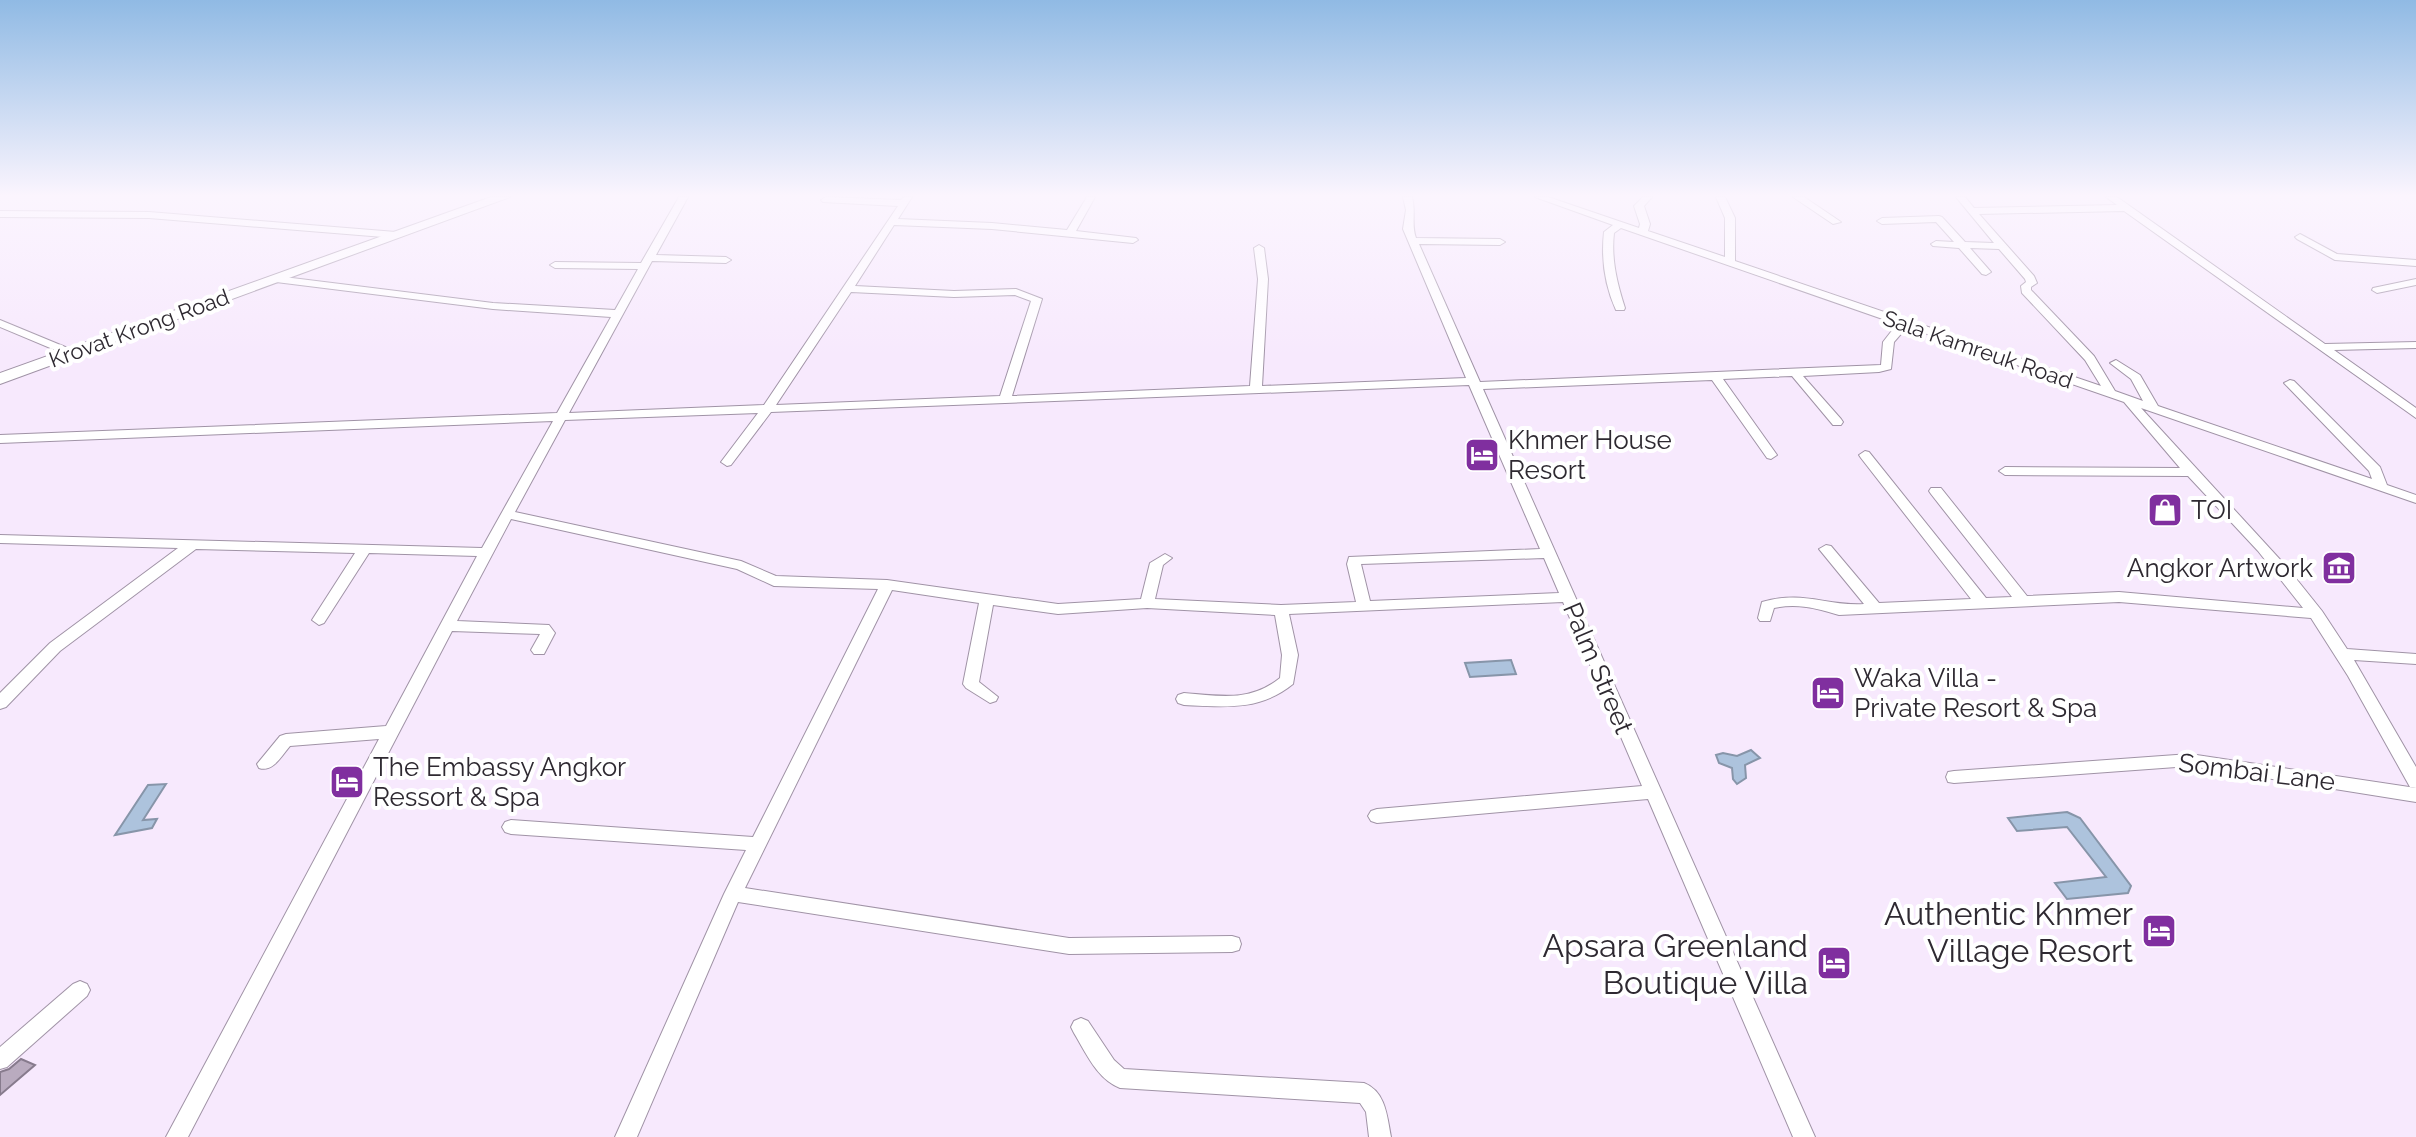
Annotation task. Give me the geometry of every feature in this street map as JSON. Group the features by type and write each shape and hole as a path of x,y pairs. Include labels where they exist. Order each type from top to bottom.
{"highway":[{"name":"Krovat Krong Road","path":"0,379 355,250"}],"street":[{"path":"177,1137 486,552 654,250"},
{"path":"727,462 770,409 873,250"},
{"path":"1256,388 1263,279 1259,250"},
{"name":"Palm Street","path":"1417,250 1804,1137"},
{"path":"1607,250 1608,267 1620,308"},
{"name":"Sala Kamreuk Road","path":"1692,250 2416,499"},
{"path":"1730,250 1730,263"},
{"path":"1967,250 1986,272"},
{"path":"2005,250 2030,278 2032,283 2026,286 2026,291 2090,358 2112,396"},
{"path":"2189,250 2416,414"},
{"path":"2323,250 2335,257 2416,263"},
{"path":"555,265 726,260"},
{"path":"276,279 493,306 619,314"},
{"path":"2377,290 2416,282"},
{"path":"847,289 954,294 1016,292 1037,299 1005,399"},
{"path":"0,323 71,353"},
{"path":"0,439 1256,388 1715,376 1886,368 1888,342 1904,324"},
{"path":"2326,347 2416,345"},
{"path":"2116,363 2136,377 2153,408"},
{"path":"1795,373 1837,422"},
{"path":"1715,376 1771,455"},
{"path":"2290,383 2375,470 2381,487"},
{"path":"2128,400 2269,554 2317,614 2345,654 2407,790"},
{"path":"1865,455 1982,603"},
{"path":"2005,471 2193,472"},
{"path":"1936,491 2023,601"},
{"path":"507,514 741,565 774,581 887,585 1058,609 1147,603 1281,610 1568,597"},
{"path":"4,542 194,543 486,552"},
{"path":"0,703 55,647 194,543"},
{"path":"319,620 365,548"},
{"path":"1826,549 1875,608"},
{"path":"1364,605 1354,562 1549,553"},
{"path":"1147,603 1157,563 1165,558"},
{"path":"626,1137 733,894 887,585"},
{"path":"1765,618 1767,605 1784,601 1813,601 1839,610 2127,597 2317,614"},
{"path":"987,599 971,684 990,697"},
{"path":"1184,699 1240,702 1263,699 1288,680 1290,655 1281,610"},
{"path":"447,626 544,629 548,633 539,650"},
{"path":"2345,654 2416,659"},
{"path":"265,764 286,740 391,732"},
{"name":"Sombai Lane","path":"1954,777 2190,760 2407,790"},
{"path":"1377,816 1652,792"},
{"path":"511,827 758,844"},
{"path":"733,894 1069,946 1232,944"},
{"path":"0,1060 80,990"},
{"path":"1081,1027 1107,1067 1120,1078 1364,1093 1371,1097 1375,1107 1380,1137"}],"water":[{"path":"1511,660 1516,674 1470,677 1465,663"},
{"path":"1751,750 1760,758 1745,765 1746,778 1737,784 1732,768 1719,763 1716,755 1737,756"},
{"path":"166,784 143,820 157,819 152,828 115,835 148,785"},
{"path":"2067,812 2080,818 2131,886 2128,893 2067,899 2055,883 2106,877 2067,827 2017,831 2008,818"}],"building":[{"path":"21,1059 35,1065 0,1095 0,1072"}],"place":[{"name":"Khmer House Resort","path":"1482,455"},
{"name":"TOI","path":"2165,510"},
{"name":"Angkor Artwork","path":"2339,568"},
{"name":"Waka Villa - Private Resort & Spa","path":"1828,693"},
{"name":"The Embassy Angkor Ressort & Spa","path":"347,782"},
{"name":"Authentic Khmer Village Resort","path":"2159,931"},
{"name":"Apsara Greenland Boutique Villa","path":"1834,963"}]}
